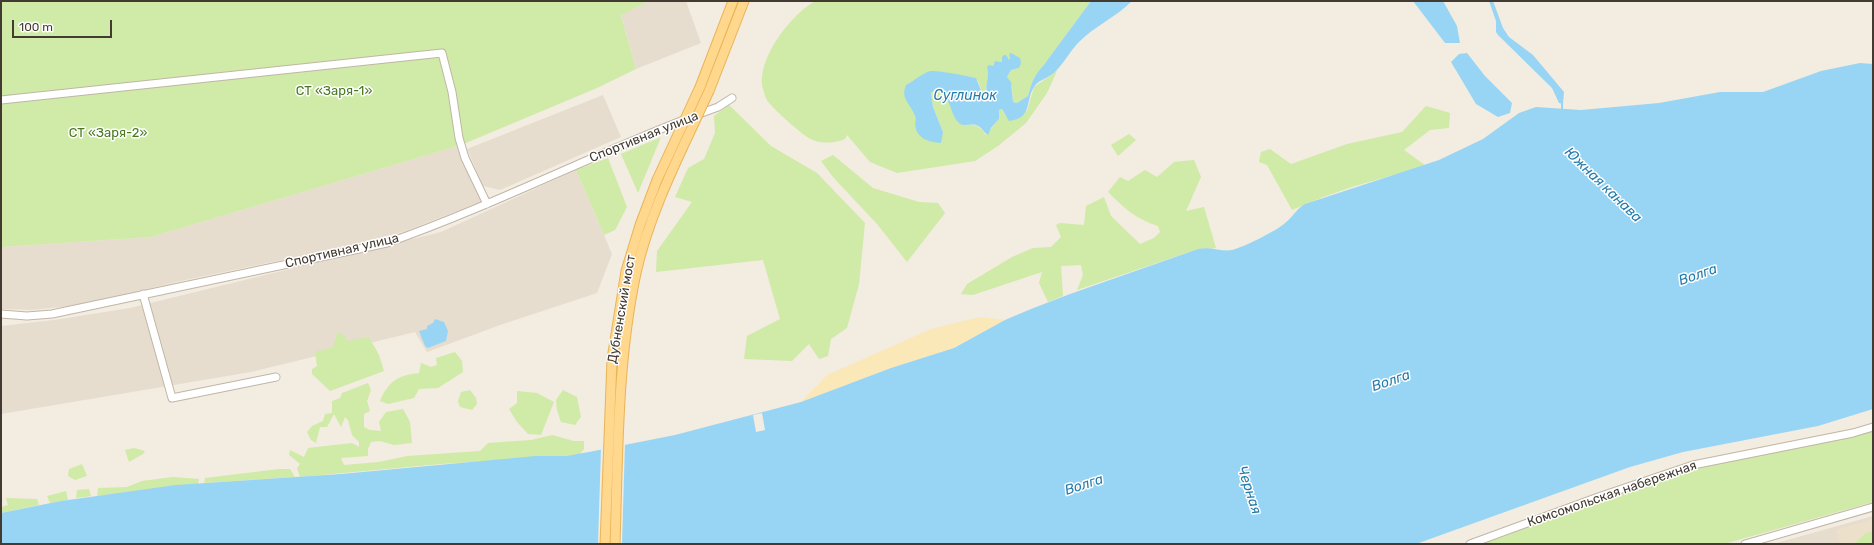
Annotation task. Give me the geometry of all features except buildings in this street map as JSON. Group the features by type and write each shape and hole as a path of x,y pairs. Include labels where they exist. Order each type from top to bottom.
{"main road":[{"name":"Дубненский мост","path":"605,544 612,359 626,271 640,225 657,180 700,87 733,1"},
{"name":"Дубненский мост","path":"615,544 622,360 636,272 650,228 667,184 709,91 744,1"}],"street":[{"path":"1,100 442,53 452,92 459,138 465,158 487,204"},
{"name":"Спортивная улица","path":"1,314 27,316 52,314 387,243 437,225 487,204 612,148 718,107 732,98"},
{"path":"143,294 172,398 276,377"},
{"name":"Комсомольская набережная","path":"1470,544 1601,496 1693,465 1853,433 1873,427"},
{"path":"1745,544 1873,507"}],"shaded area":[{"path":"649,1 686,1 701,43 636,69 621,14"},
{"path":"603,95 621,137 500,190 483,186 467,149"},
{"path":"461,145 483,201 403,232 334,249 181,281 79,305 32,310 1,309 1,247 151,237"},
{"path":"576,170 612,254 597,293 500,325 427,352 415,332 251,372 1,414 1,326 54,320 130,308 441,232"},
{"path":"1873,516 1873,544 1773,544"},
{"path":"1873,519 1873,544 1840,544 1836,530"}],"green space":[{"path":"1,1 649,1 621,15 636,69 597,88 461,145 151,237 1,247"},
{"path":"815,1 1091,1 1037,73 1028,96 1017,103 1013,102 1012,87 1007,77 1011,70 1019,68 1015,55 1012,55 1008,60 1006,58 1002,62 995,61 993,66 987,67 988,101 985,100 978,81 973,77 930,71 906,85 915,116 915,127 943,132 933,107 931,93 936,89 943,92 963,125 976,126 986,135 999,119 999,110 1002,109 1005,115 1027,111 1034,87 1057,71 1047,93 1026,123 998,146 975,161 897,173 870,162 847,135 845,139 829,142 821,142 809,138 781,115 766,99 762,77 770,52 786,27 796,16"},
{"path":"729,105 771,146 817,173 865,223 859,284 847,328 831,339 828,356 819,359 809,344 792,361 744,359 747,336 780,319 763,260 656,272 657,251 692,202 675,197 688,168 704,159 715,133 714,116"},
{"path":"1426,106 1450,113 1449,128 1430,130 1404,150 1425,165 1347,189 1292,210 1267,165 1259,162 1261,152 1270,149 1291,164 1347,144 1402,132"},
{"path":"1129,134 1136,140 1118,156 1111,145"},
{"path":"661,137 638,193 621,154"},
{"path":"833,155 873,188 919,202 938,203 945,213 907,262 877,224 833,177 821,161"},
{"path":"608,158 627,207 615,230 604,235 576,170"},
{"path":"1194,160 1201,177 1186,211 1204,207 1216,248 1198,249 1077,290 1083,275 1081,265 1061,266 1063,296 1048,302 1039,283 1042,272 973,295 961,294 967,284 1012,257 1033,248 1051,247 1061,237 1056,225 1060,223 1084,225 1086,206 1104,197 1111,216 1140,244 1154,238 1160,232 1158,226 1143,220 1131,212 1108,192 1120,177 1128,181 1145,170 1157,177 1174,162"},
{"path":"338,332 346,336 345,341 369,337 379,355 384,371 330,391 312,374 312,369 317,366 315,352 333,347"},
{"path":"455,352 462,361 463,372 438,388 419,389 414,398 388,404 380,401 390,384 405,376 419,373 421,363 431,367 437,365 436,358"},
{"path":"368,383 371,390 367,401 370,411 364,414 364,427 370,430 381,431 379,422 386,412 403,409 410,422 412,443 394,445 380,441 371,442 368,449 368,456 341,458 344,465 379,462 407,456 480,451 488,443 531,440 552,435 574,441 584,441 584,449 580,454 566,456 441,464 300,477 297,468 300,464 289,455 290,450 304,457 308,448 352,443 359,447 359,442 352,435 348,420 345,417 341,427 334,414 327,427 320,427 316,443 311,440 307,432 312,426 323,421 325,414 332,413 332,401 340,398 342,393"},
{"path":"470,390 476,398 477,404 472,410 460,407 458,401 461,392"},
{"path":"563,390 577,397 581,417 575,425 561,422 557,410 556,400"},
{"path":"517,391 537,393 554,402 541,435 528,434 517,422 509,409 517,403"},
{"path":"1873,429 1873,502 1724,544 1473,544 1689,467"},
{"path":"134,448 145,451 143,454 129,462 125,450"},
{"path":"82,464 87,476 75,480 68,476 69,469"},
{"path":"290,469 295,477 204,483 205,478"},
{"path":"173,477 199,479 198,484 97,496 98,488 127,487 142,481"},
{"path":"89,489 91,496 76,498 77,490"},
{"path":"66,491 68,500 50,503 47,496"},
{"path":"6,498 37,499 39,505 1,513 1,507 8,505"},
{"path":"1873,531 1873,544 1854,544 1866,533"}],"sand":[{"path":"980,317 1005,320 954,348 891,368 801,402 827,375 931,329"}],"water":[{"name":"Суглинок","path":"1091,1 1132,1 1126,7 1085,36 1056,71 1036,84 1031,92 1025,113 1022,116 1009,121 1002,109 999,110 999,119 991,128 988,135 976,125 960,124 955,118 947,99 941,91 936,89 931,93 933,107 943,132 941,143 928,141 918,134 915,125 915,116 904,94 906,85 930,71 967,76 976,78 985,100 988,101 987,67 989,65 993,66 995,61 1002,62 1002,57 1004,55 1006,55 1009,60 1009,54 1011,53 1020,58 1021,63 1019,68 1011,70 1007,77 1011,82 1013,102 1017,103 1028,96 1037,73"},
{"path":"1413,1 1443,1 1457,26 1460,43 1445,43"},
{"path":"1489,1 1493,1 1503,28 1509,37 1533,55 1564,92 1563,104 1559,103 1552,88 1498,35 1496,32 1496,21"},
{"path":"1467,53 1485,76 1512,103 1510,113 1498,117 1476,104 1451,62 1459,54"},
{"path":"1860,63 1873,64 1873,409 1818,426 1683,452 1630,467 1416,544 1,544 1,513 61,501 176,485 341,474 536,456 566,456 675,435 801,402 891,368 954,348 1005,320 1031,309 1198,249 1237,249 1275,230 1288,221 1299,208 1305,204 1439,160 1483,139 1519,113 1536,107 1581,110 1659,103 1720,92 1763,92 1821,71"},
{"path":"435,319 444,322 448,331 446,341 428,348 425,346 419,331 427,329 427,326 433,323"}],"pier":[{"path":"762,413 765,430 756,432 753,415"},
{"path":"625,443 622,544 598,544 601,448"}],"waterway":[{"name":"Южная канава","path":"1562,103 1562,112"}],"park label":[{"name":"СТ «Заря-1»","path":"334,91"},
{"name":"СТ «Заря-2»","path":"108,133"}],"water label":[{"name":"Волга","path":"1698,275"},
{"name":"Волга","path":"1391,381"},
{"name":"Волга","path":"1084,485"},
{"name":"Черная","path":"1249,490"}]}
